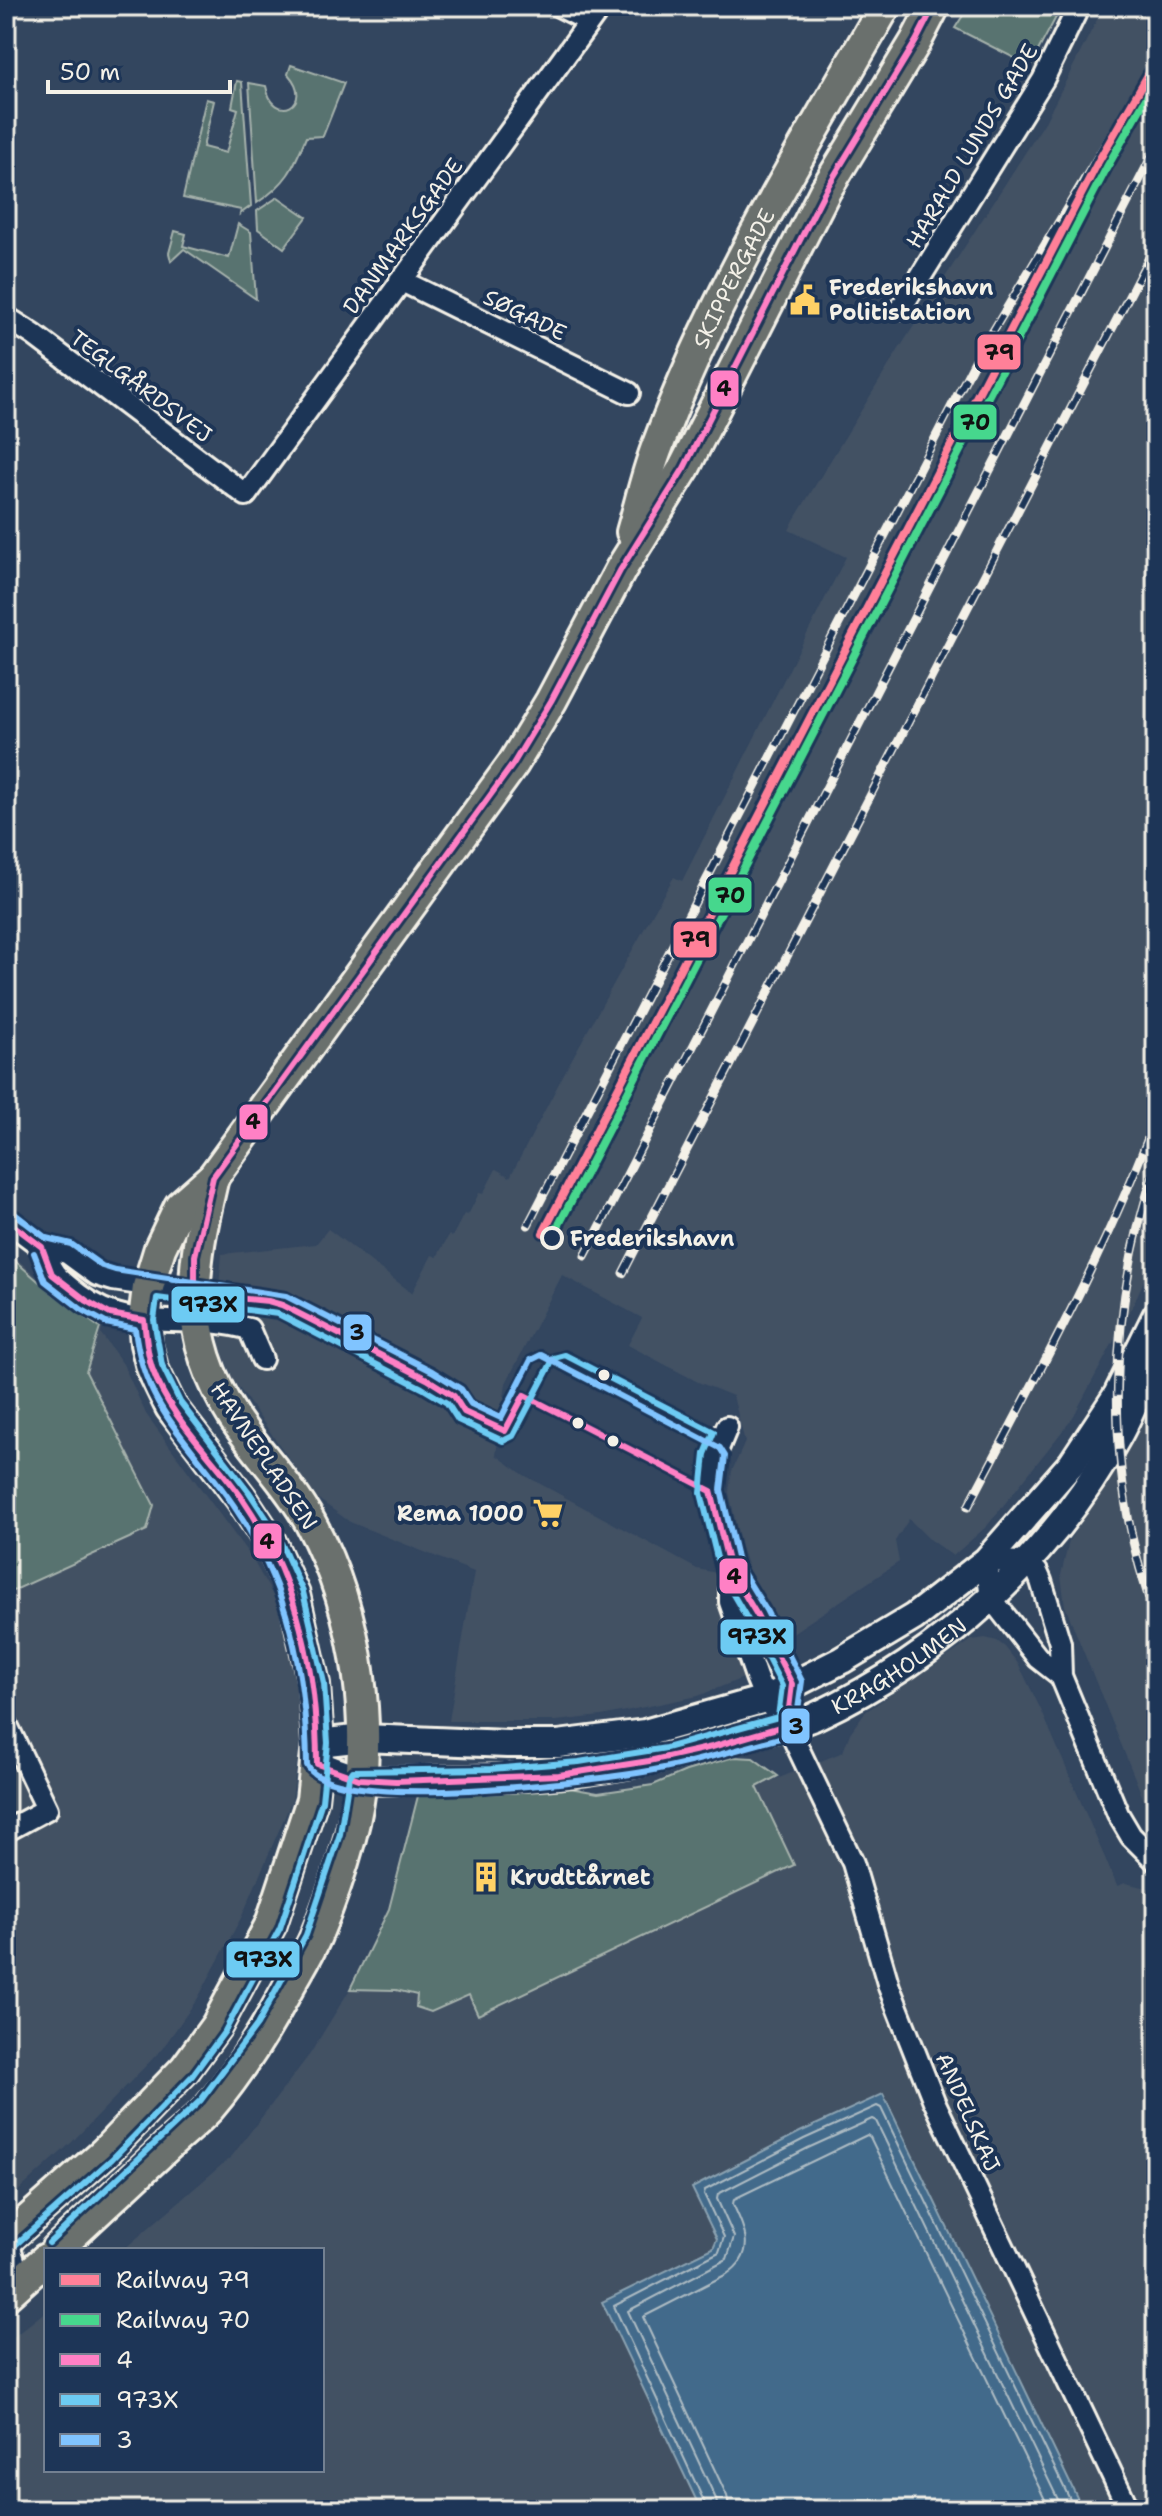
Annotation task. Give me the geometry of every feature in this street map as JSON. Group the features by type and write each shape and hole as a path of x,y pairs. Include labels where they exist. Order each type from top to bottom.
{"main road":[{"name":"SKIPPERGADE","path":"621,569 655,454 708,329 781,185 885,6"},
{"name":"SKIPPERGADE","path":"148,1287 170,1222 180,1206 213,1177 513,764 551,701 621,569 684,468 825,191 934,6"},
{"name":"SKIPPERGADE","path":"195,1308 195,1256 213,1177"},
{"name":"HAVNEPLADSEN","path":"7,2238 115,2141 185,2069 217,2025 271,1924 312,1800 318,1754 314,1684 294,1595 270,1542 241,1498 171,1407 152,1368 144,1320 148,1287"},
{"name":"HAVNEPLADSEN","path":"58,2248 209,2107 265,2030 315,1939 350,1836 359,1779 364,1738 353,1645 331,1566 303,1509 235,1420 212,1378 202,1353 195,1308"},
{"path":"11,2285 44,2260"}],"street":[{"path":"559,6 595,13"},
{"name":"HARALD LUNDS GADE","path":"901,308 1043,80 1079,6"},
{"name":"DANMARKSGADE","path":"246,495 595,13"},
{"name":"SØGADE","path":"400,280 629,393"},
{"name":"TEGLGÅRDSVEJ","path":"6,317 246,495"},
{"path":"6,1220 42,1247 67,1253 97,1275 148,1287 249,1329 262,1359"},
{"path":"42,1247 52,1274 110,1314 144,1320 195,1308 268,1301 282,1305 427,1379 454,1396 464,1412"},
{"name":"KRAGHOLMEN","path":"318,1754 364,1738 558,1744 645,1733 765,1699 842,1660 914,1617 986,1561 1072,1463 1117,1395 1156,1316"},
{"name":"KRAGHOLMEN","path":"318,1754 359,1779 499,1779 559,1775 687,1753 814,1717 894,1673 961,1625 1026,1562 1083,1490 1118,1436 1156,1353"},
{"path":"727,1427 715,1456 711,1491 730,1570 730,1602 765,1699"},
{"path":"1061,1676 1038,1658 991,1598 986,1561 1026,1562 1037,1572 1060,1643 1061,1676 1118,1814 1131,1836 1152,1852"},
{"path":"730,1570 792,1684 787,1725"},
{"name":"ANDELSKAJ","path":"765,1699 787,1725 853,1863 889,1987 934,2101 1129,2510"},
{"path":"6,1723 47,1809 6,1831"},
{"path":"7,2238 11,2285"}],"shaded area":[{"path":"1104,6 1156,6 1156,1254 1133,1305 1072,1419 987,1526 953,1556 930,1540 909,1519 895,1541 899,1562 782,1640 756,1592 741,1547 729,1492 732,1471 745,1442 733,1396 698,1382 628,1345 642,1318 562,1275 506,1383 496,1455 524,1475 697,1569 717,1573 744,1662 743,1678 698,1696 601,1716 556,1721 449,1721 474,1572 350,1522 317,1498 234,1381 220,1347 217,1308 222,1254 316,1244 328,1229 412,1293 432,1255 437,1257 449,1235 452,1237 479,1193 483,1194 496,1169 510,1177 662,897 674,877 682,881 846,557 789,530 794,520 899,349 1045,122"},
{"path":"6,1249 54,1292 102,1327 101,1334 123,1364 146,1414 251,1557 280,1608 294,1645 303,1712 292,1800 242,1916 198,1998 162,2049 71,2143 6,2202"},
{"path":"1156,1387 1156,1814 1145,1803 1065,1606 1061,1575 1069,1541 1131,1441"},
{"path":"985,1638 997,1641 1019,1665 1117,1886 1125,1883 1156,1890 1156,2510 1083,2510 883,2094 692,2188 717,2239 713,2248 602,2302 701,2510 6,2510 6,2343 44,2313 44,2472 324,2472 324,2248 125,2248 232,2156 310,2054 350,1989 397,1990 418,1995 417,2007 431,2012 469,1995 478,2015 794,1865 757,1787 843,1752 850,1733 865,1712 972,1640"}],"green space":[{"path":"969,6 1062,6 1030,66 955,28"},
{"path":"291,65 344,83 323,136 306,137 288,174 257,203 249,83 266,86 276,105 290,107 297,95 288,74"},
{"path":"237,81 242,82 251,206 240,214 241,210 183,198 206,99 214,101 203,147 226,153 238,109 232,107"},
{"path":"278,197 307,217 284,248 258,229 257,211"},
{"path":"238,224 251,232 256,299 184,249 171,261 169,253 175,231 186,234 183,246 229,258"},
{"path":"6,1253 52,1293 100,1328 86,1372 154,1505 147,1530 6,1594"},
{"path":"734,1757 753,1758 778,1776 757,1787 794,1865 478,2015 469,1995 431,2012 416,2007 417,1995 396,1990 350,1989 389,1909 419,1792 564,1787 598,1793 653,1785 686,1771"}],"water":[{"path":"883,2094 1083,2510 701,2510 602,2302 713,2248 717,2239 692,2188 800,2132"}],"railway":[{"path":"528,1225 975,361 1144,80"},
{"path":"585,1256 1156,148"},
{"path":"623,1273 1156,244"},
{"path":"968,1507 1092,1266 1156,1117"},
{"path":"1156,1166 1128,1278 1120,1335 1117,1392 1119,1450 1126,1507 1138,1563 1156,1618"}],"rail line":[{"name":"79","path":"543,1233 1098,162 1156,61"},
{"name":"70","path":"552,1238 1107,167 1156,81"}],"transit line":[{"name":"4","path":"6,1220 42,1247 52,1274 87,1301 110,1314 144,1320 150,1362 169,1404 242,1498 261,1528 290,1592 308,1659 317,1764 359,1779 396,1781 559,1775 649,1761 787,1725 792,1684 730,1570 711,1491 524,1395 505,1431 464,1412 454,1396 427,1379 282,1305 195,1294 195,1256 213,1177 513,764 551,701 621,569 684,468 825,191 934,6"},
{"name":"3","path":"12,1212 46,1238 71,1244 102,1266 115,1270 286,1296 432,1371 461,1389 471,1404 501,1418 531,1360 541,1355 720,1448 725,1456 721,1490 739,1566 766,1610 802,1681 795,1731 688,1763 528,1786 413,1791 363,1788 326,1780 307,1765 298,1663 281,1598 253,1536 159,1404 148,1382 135,1329 106,1323 81,1309 45,1281 34,1253"},
{"name":"973X","path":"13,2247 112,2159 192,2076 225,2031 280,1928 322,1801 328,1743 324,1683 303,1592 278,1536 249,1492 180,1402 162,1365 154,1320 157,1298 278,1314 422,1388 447,1403 458,1420 503,1441 513,1436 554,1358 565,1355 714,1432 705,1454 701,1493 721,1574 782,1686 778,1717 666,1748 579,1762 491,1769 353,1771 349,1777 340,1834 306,1935 257,2025 201,2100 49,2243"}],"place":[{"name":"Frederikshavn Politistation","path":"805,300"},
{"name":"Frederikshavn","path":"552,1238"},
{"name":"Rema 1000","path":"548,1513"},
{"name":"Krudttårnet","path":"486,1877"}]}
